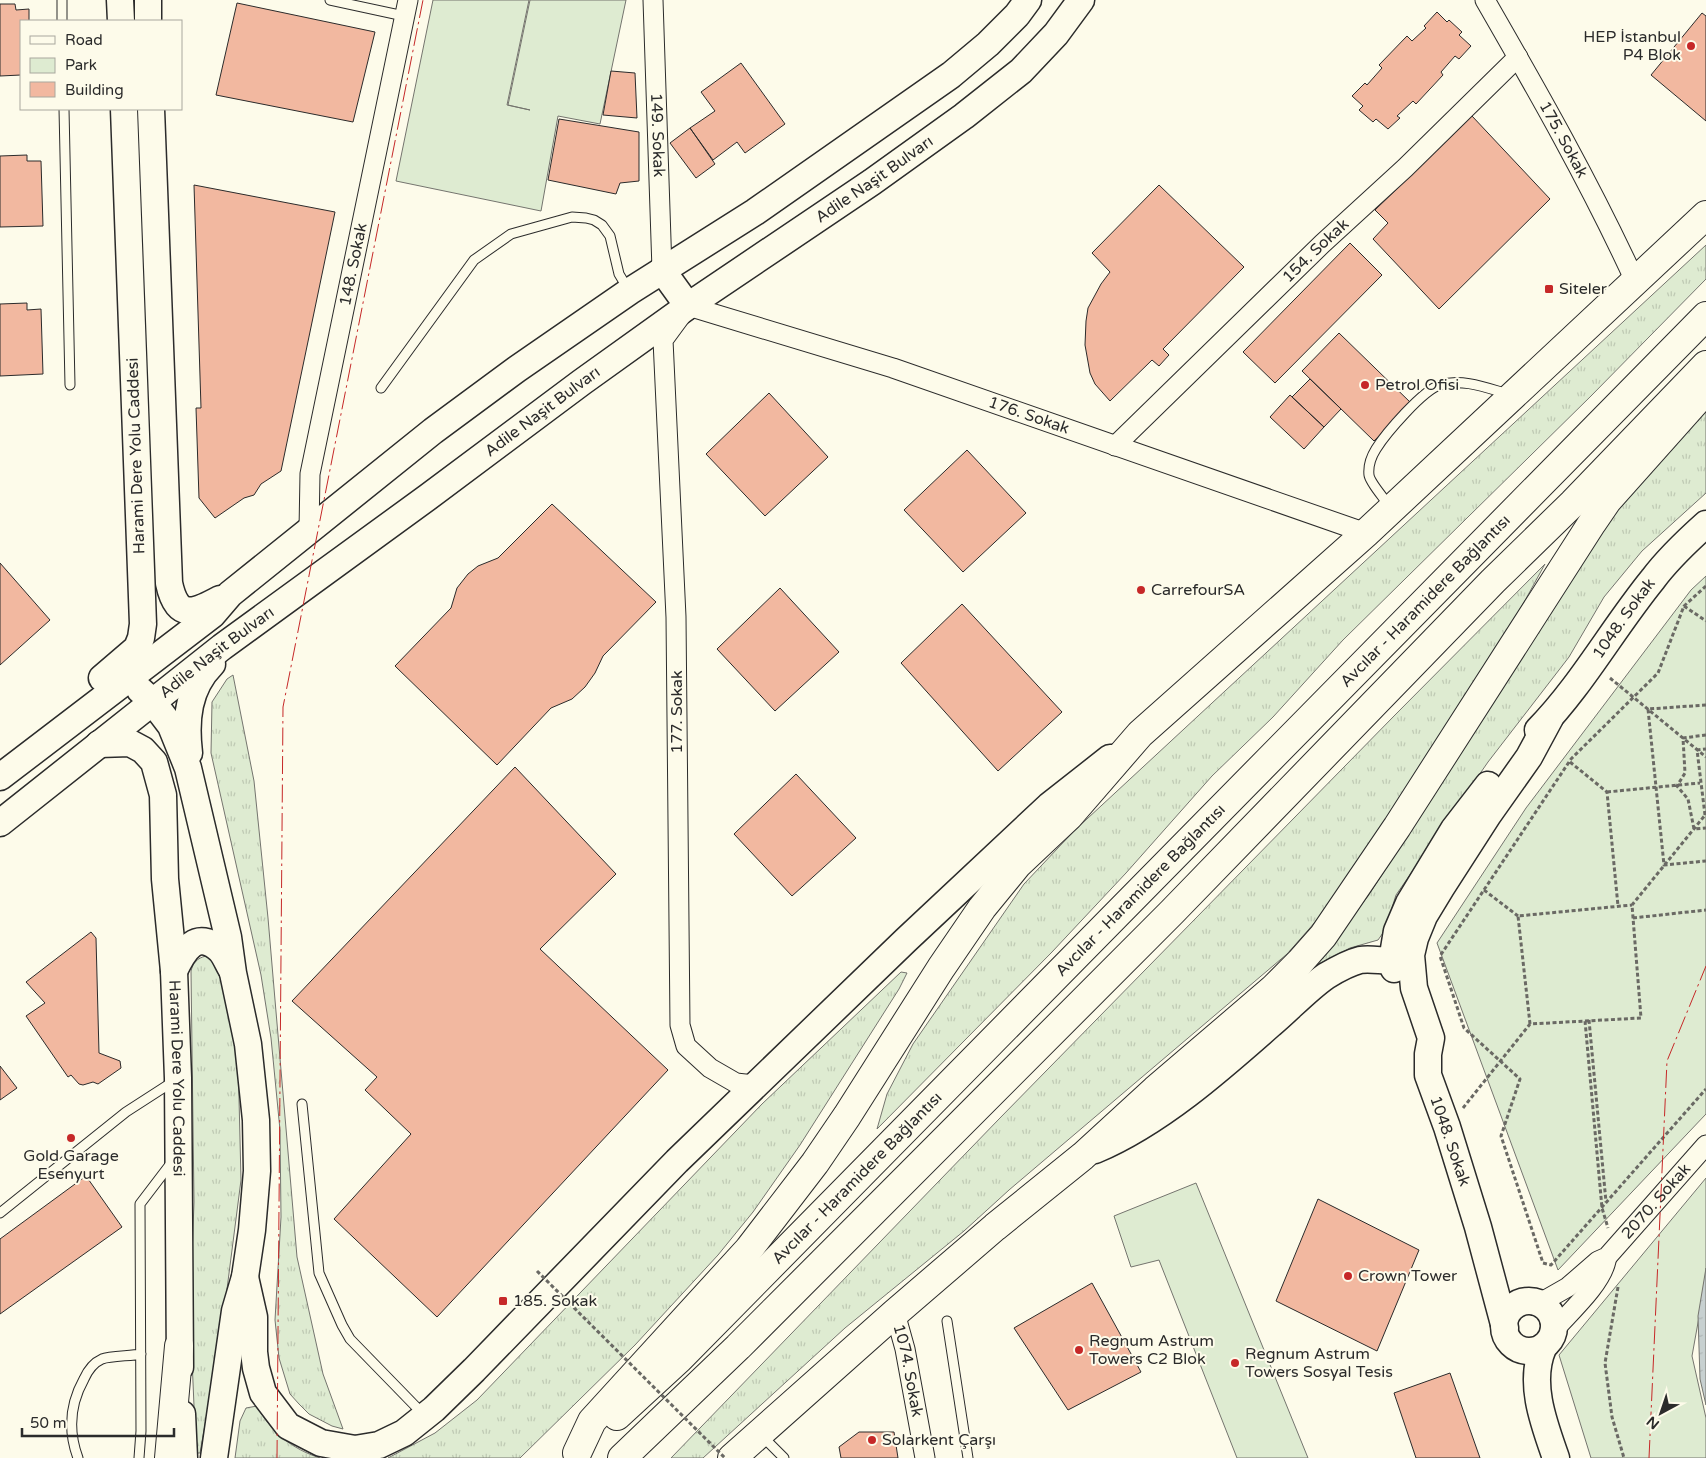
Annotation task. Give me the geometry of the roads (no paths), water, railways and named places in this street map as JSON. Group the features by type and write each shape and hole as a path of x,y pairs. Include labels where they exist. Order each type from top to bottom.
{"highway":[{"path":"574,1455 592,1421 749,1249 815,1164 941,968 982,908 1018,864 1069,816 1140,734 1366,533 1706,215"},
{"name":"Avcılar - Haramidere Bağlantısı","path":"574,1455 679,1359 1706,316"},
{"path":"622,1458 758,1326 1165,919 1706,365"},
{"path":"732,1458 895,1313 995,1227 1082,1156 1155,1090 1273,989 1323,936 1398,827 1592,523 1608,501 1706,390"},
{"path":"169,1458 179,1346"}],"main road":[{"path":"120,0 121,20"},
{"path":"148,0 148,20"},
{"name":"Adile Naşit Bulvarı","path":"0,776 212,615 230,594 433,431 630,291 755,212 951,75 988,44 1017,15 1028,0"},
{"name":"Adile Naşit Bulvarı","path":"0,823 152,701 252,625 688,306 872,182 964,116 1022,71 1056,34 1081,0"},
{"name":"Harami Dere Yolu Caddesi","path":"27,756 58,717 74,701 137,648 141,638 143,610 124,110"},
{"name":"Harami Dere Yolu Caddesi","path":"151,110 169,583 176,603 183,609 194,611 230,594"},
{"path":"848,147 872,182"},
{"path":"662,270 688,306"},
{"name":"1048. Sokak","path":"1478,1226 1428,1075 1428,1054 1416,1044 1396,985 1402,958 1397,931 1402,917 1454,829 1486,787 1550,718 1592,664 1653,578 1679,549 1706,524"},
{"path":"191,779 187,734 189,708 193,693 207,670 252,625"},
{"path":"116,688 125,685 134,686 152,701 171,726 178,741 191,779 228,937 233,973 248,1044 256,1120 257,1171 252,1230 245,1277 235,1311 214,1458"},
{"path":"245,1277 254,1316 254,1352 258,1376 263,1393 288,1426 321,1443 355,1449 379,1445 404,1433 474,1370 676,1161 754,1085 1049,806 1140,734"},
{"name":"Harami Dere Yolu Caddesi","path":"99,744 130,743 143,750 154,762 163,795 165,879 174,971 178,1078 179,1346 184,1458"},
{"path":"174,971 182,955 190,945 199,941 221,951 233,973"},
{"path":"1082,1156 1112,1143 1147,1124 1242,1049 1325,977 1346,965 1361,960 1402,958"},
{"path":"1478,1226 1501,1273 1513,1290 1549,1310 1554,1319 1549,1339 1537,1370 1538,1392 1545,1426 1556,1458"},
{"path":"1478,1226 1506,1333 1524,1386 1545,1426"},
{"path":"1534,1302 1517,1304 1508,1311 1504,1322 1510,1344 1520,1350 1532,1352 1549,1339"}],"street":[{"name":"149. Sokak","path":"653,0 662,270"},
{"name":"175. Sokak","path":"1485,0 1615,236 1635,281"},
{"name":"148. Sokak","path":"309,530 310,474 406,8"},
{"name":"154. Sokak","path":"1115,446 1322,244 1405,168 1518,57"},
{"name":"176. Sokak","path":"688,306 894,368 1366,533"},
{"name":"177. Sokak","path":"688,306 662,340 676,617 680,1025 686,1046 710,1068 736,1083 754,1085"},
{"name":"2070. Sokak","path":"1607,1257 1706,1145"},
{"path":"1534,1302 1568,1287 1598,1261 1607,1257"},
{"path":"1549,1339 1593,1286 1604,1268 1607,1257"},
{"name":"1074. Sokak","path":"895,1313 905,1349 925,1458"}],"lane":[{"path":"62,0 62,20"},
{"path":"330,0 406,8"},
{"path":"64,110 70,385"},
{"path":"381,388 474,260 511,234 572,218 594,220 602,225 610,236 619,274 630,291"},
{"path":"1392,509 1369,477 1369,464 1375,450 1427,392 1441,384 1463,382 1513,395"},
{"path":"0,1213 126,1112 178,1078"},
{"path":"302,1104 319,1273 350,1339 425,1416"},
{"path":"139,1458 142,1431 140,1204 179,1152"},
{"path":"946,1321 968,1458"},
{"path":"78,1458 72,1436 72,1410 80,1386 90,1368 103,1359 141,1354"},
{"path":"760,1433 784,1458"}],"water":[{"path":"1706,1268 1706,1405 1700,1379 1698,1316"}],"place":[{"name":"HEP İstanbul P4 Blok","path":"1691,46"},
{"name":"Siteler","path":"1549,289"},
{"name":"Petrol Ofisi","path":"1365,385"},
{"name":"CarrefourSA","path":"1141,590"},
{"name":"Gold Garage Esenyurt","path":"71,1138"},
{"name":"Crown Tower","path":"1348,1276"},
{"name":"185. Sokak","path":"503,1301"},
{"name":"Regnum Astrum Towers C2 Blok","path":"1079,1350"},
{"name":"Regnum Astrum Towers Sosyal Tesis","path":"1235,1363"},
{"name":"Solarkent Çarşı","path":"872,1440"}]}
